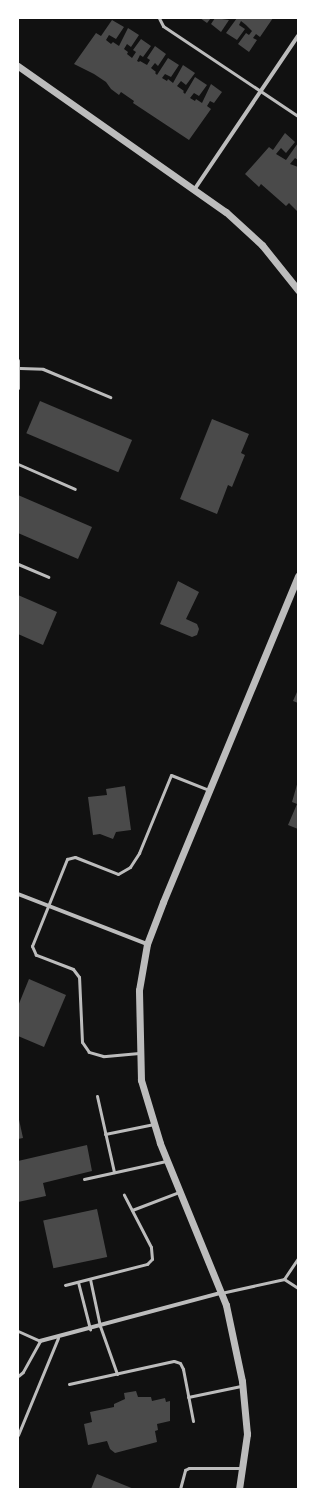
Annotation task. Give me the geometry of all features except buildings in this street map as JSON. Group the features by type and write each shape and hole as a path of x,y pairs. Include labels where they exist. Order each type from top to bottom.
{"street":[{"path":"194,190 298,36"},
{"path":"18,67 226,212 262,245 298,290"},
{"path":"239,1489 247,1434 243,1385 221,1293 154,1124 141,1080 139,1053 139,990 147,944 298,576"},
{"path":"18,894 147,944"},
{"path":"40,1341 58,1338 221,1293"}],"lane":[{"path":"158,18 163,26 262,90 298,116"},
{"path":"18,360 20,368 18,388"},
{"path":"20,368 43,369 110,398"},
{"path":"18,464 75,488"},
{"path":"18,564 48,577"},
{"path":"139,1053 103,1056 89,1052 82,1042 80,977 73,969 36,955 32,946 67,859 75,857 118,874 130,867 139,853 171,775 211,790"},
{"path":"97,1096 114,1172"},
{"path":"106,1134 154,1124"},
{"path":"84,1179 168,1160"},
{"path":"132,1210 181,1191"},
{"path":"65,1285 147,1264 152,1259 151,1247 124,1196"},
{"path":"221,1293 284,1279 298,1258"},
{"path":"90,1279 100,1326 117,1374"},
{"path":"284,1279 298,1288"},
{"path":"78,1282 90,1329"},
{"path":"18,1331 40,1341 23,1372 18,1376"},
{"path":"18,1435 58,1338"},
{"path":"69,1384 174,1361 180,1364 183,1369 193,1421"},
{"path":"188,1397 243,1385"},
{"path":"180,1489 185,1470 189,1468 243,1468"}]}
